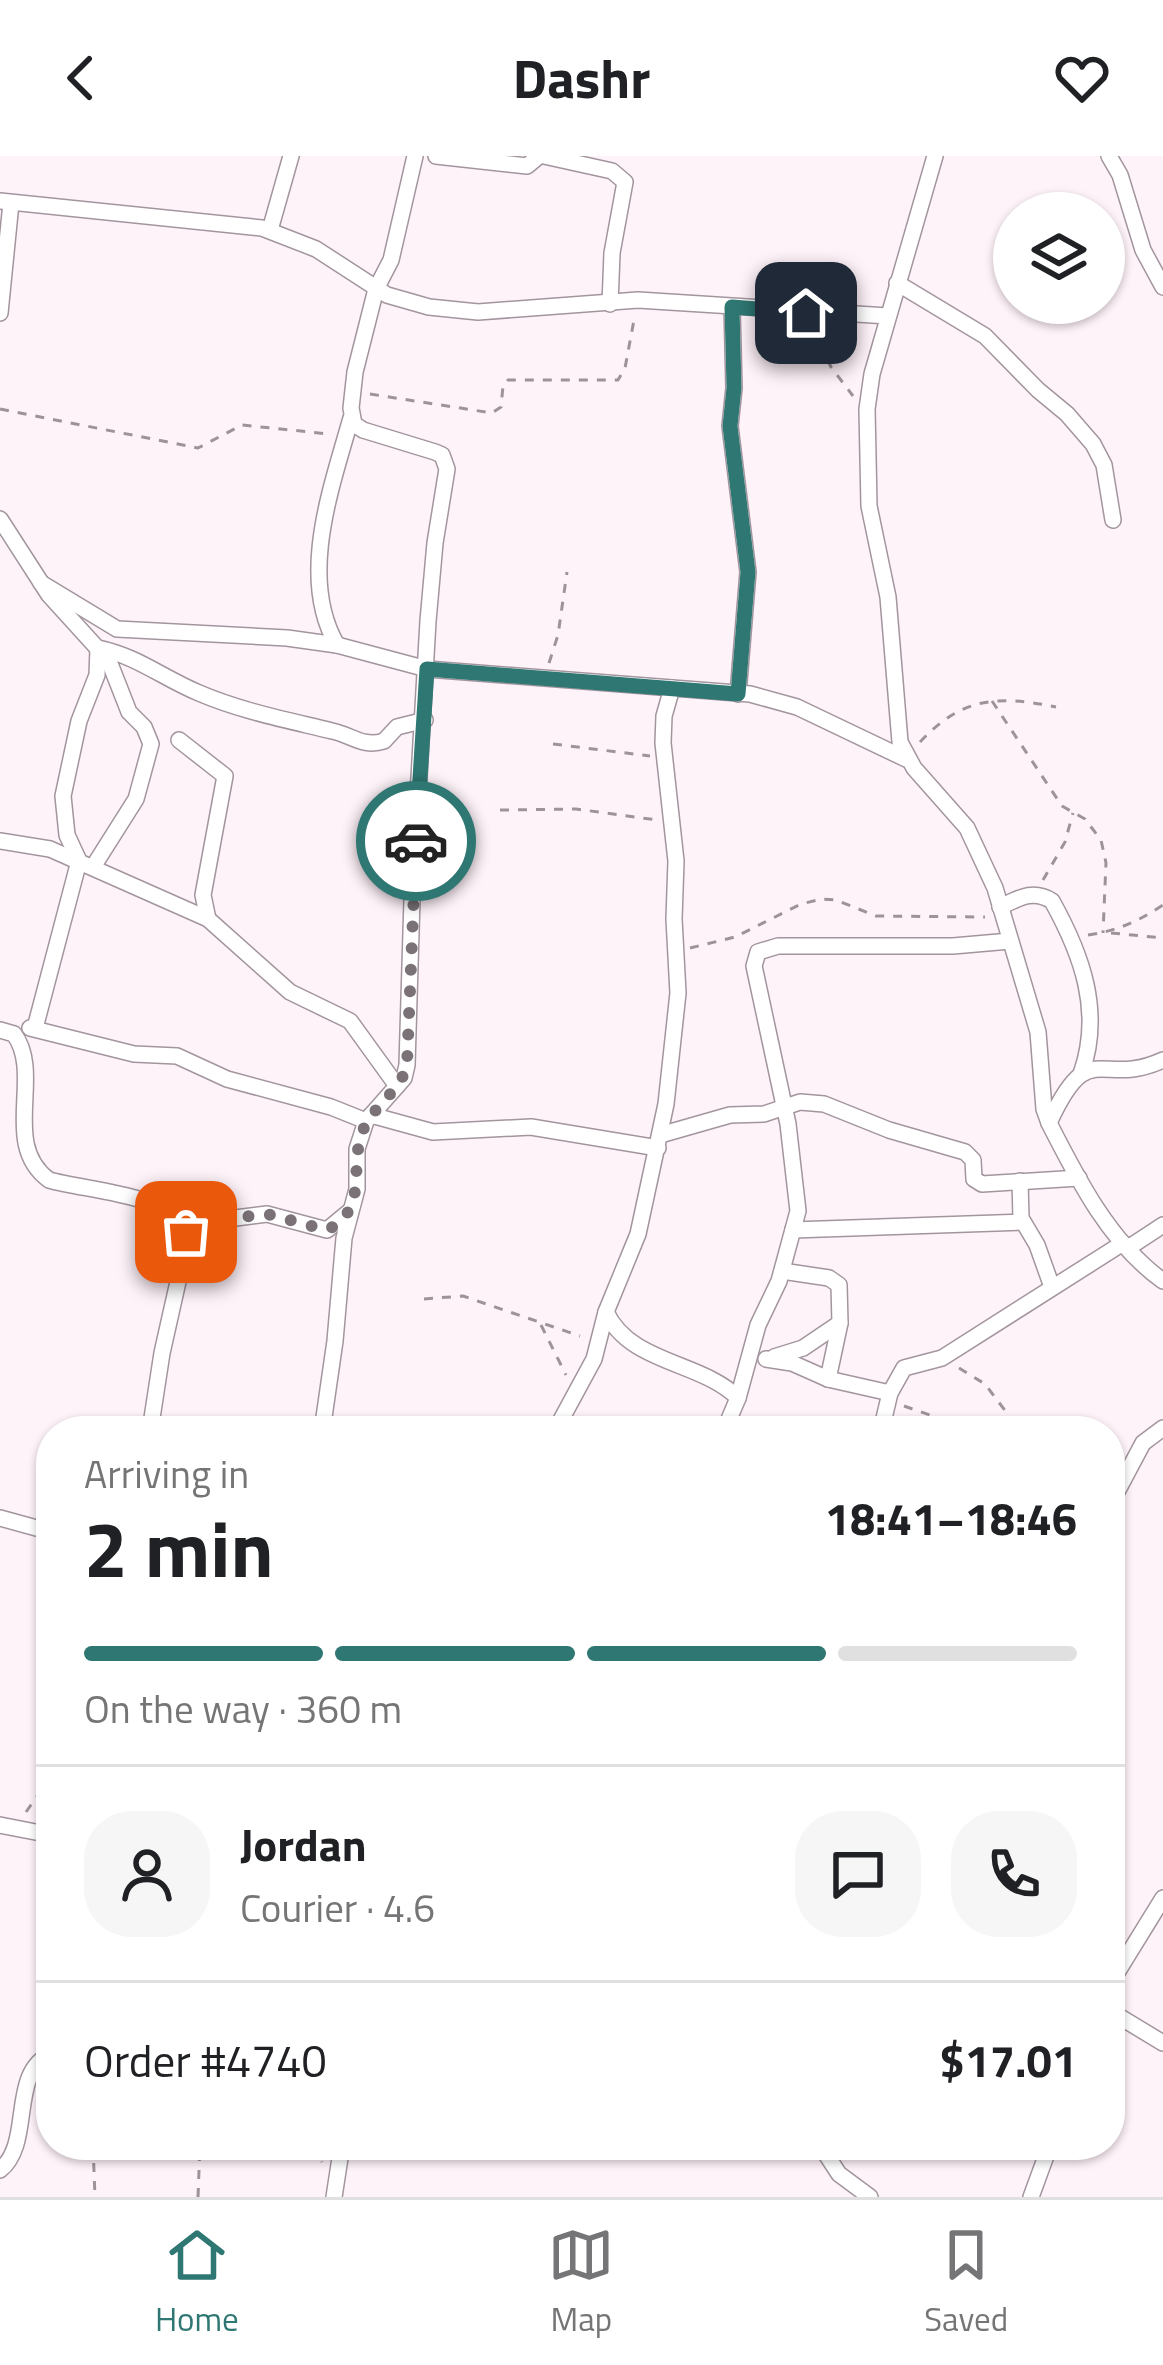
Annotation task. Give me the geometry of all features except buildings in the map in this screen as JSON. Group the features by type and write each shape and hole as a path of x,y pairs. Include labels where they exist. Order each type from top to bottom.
{"street":[{"path":"270,230 291,156"},
{"path":"337,646 322,614 318,580 376,289 391,260 415,156"},
{"path":"436,156 529,166 542,156 612,171 625,182 612,253 610,304"},
{"path":"935,156 872,374 867,410 868,506 887,597 900,742 908,759 976,842 1039,1032 1049,1123 1079,1178 1125,1245 1163,1281"},
{"path":"1109,156 1128,196 1143,250 1163,287"},
{"path":"0,313 5,202 220,221 270,230 316,249 376,289 410,304 478,312 638,300 888,316"},
{"path":"897,283 985,336 1067,413 1104,465 1113,520"},
{"path":"732,307 730,426 748,572 738,694"},
{"path":"324,1416 344,1238 357,1189 357,1149 368,1118 398,1086 407,1065 412,899 435,543 446,462 435,452 363,430 352,418"},
{"path":"0,519 41,583 109,661 129,712 144,727 151,744 136,799 86,864 35,1028"},
{"path":"41,583 117,628 287,638 427,669 738,694 797,707 908,759"},
{"path":"98,648 133,656 197,692 277,720 339,732 361,743 384,741 397,727 425,720"},
{"path":"86,864 67,835 63,796 79,722 98,676 98,648"},
{"path":"563,1416 598,1342 643,1220 676,1029 676,861 663,758 664,716 672,688"},
{"path":"179,740 225,776 203,896 208,919"},
{"path":"0,841 50,849 208,919 290,992 350,1021 398,1086"},
{"path":"1002,912 1040,893 1052,901 1072,937 1091,1004 1081,1074"},
{"path":"730,1416 758,1325 772,1304 782,1271 797,1188 754,967 758,952 778,946 953,946 1010,941"},
{"path":"0,1028 35,1028 134,1054 177,1056 227,1079 434,1132 531,1127 659,1142 730,1115 764,1114 784,1105 824,1104 889,1130 965,1152 974,1160 974,1179 982,1184 1079,1178"},
{"path":"0,1028 14,1034 22,1048 21,1145 37,1172 58,1183 115,1194 169,1212 184,1224 153,1416"},
{"path":"1049,1123 1066,1087 1081,1074 1163,1060"},
{"path":"1020,1181 1022,1222 1037,1245 1052,1287"},
{"path":"186,1234 220,1220 267,1214 327,1230 352,1208"},
{"path":"793,1230 1022,1222"},
{"path":"885,1416 904,1369 942,1358 1052,1287 1163,1225"},
{"path":"782,1271 836,1281 841,1289 840,1323 828,1379"},
{"path":"606,1312 615,1329 631,1342 723,1383 738,1398"},
{"path":"746,1371 766,1358 803,1348 840,1323"},
{"path":"766,1358 889,1397"},
{"path":"1125,1477 1143,1443 1163,1428"},
{"path":"0,1518 36,1528"},
{"path":"6,1826 36,1832"},
{"path":"1125,1960 1163,1898"},
{"path":"1125,2021 1163,2043"},
{"path":"0,2170 14,2152 29,2079 36,2068"},
{"path":"334,2197 339,2160"},
{"path":"830,2160 839,2174 869,2197"},
{"path":"1031,2197 1045,2160"}],"path":[{"path":"353,391 492,413 501,407 508,380 618,380 626,368 638,300"},
{"path":"806,313 831,367 867,410"},
{"path":"0,410 198,448 242,425 346,438"},
{"path":"545,677 558,635 567,572"},
{"path":"908,759 940,721 959,708 1020,699 1056,707"},
{"path":"992,701 1056,797 1095,829 1104,850 1106,933"},
{"path":"553,744 663,758"},
{"path":"500,810 577,808 670,821"},
{"path":"1040,893 1045,874 1066,842 1073,813"},
{"path":"676,952 735,937 822,898 876,916 1002,912"},
{"path":"1106,933 1163,904"},
{"path":"1072,937 1106,933 1163,938"},
{"path":"424,1299 463,1296 598,1342"},
{"path":"540,1322 576,1392"},
{"path":"942,1358 985,1384 1010,1416"},
{"path":"889,1397 934,1416"},
{"path":"6,1826 36,1795"},
{"path":"94,2160 95,2197"},
{"path":"198,2197 199,2160"}],"way so far":[{"path":"186,1232 220,1220 267,1214 327,1230 352,1208 357,1149 365,1121 404,1078 407,1065 416,841"}],"route":[{"path":"416,841 427,669 738,694 748,572 730,426 732,307 806,313"}]}
